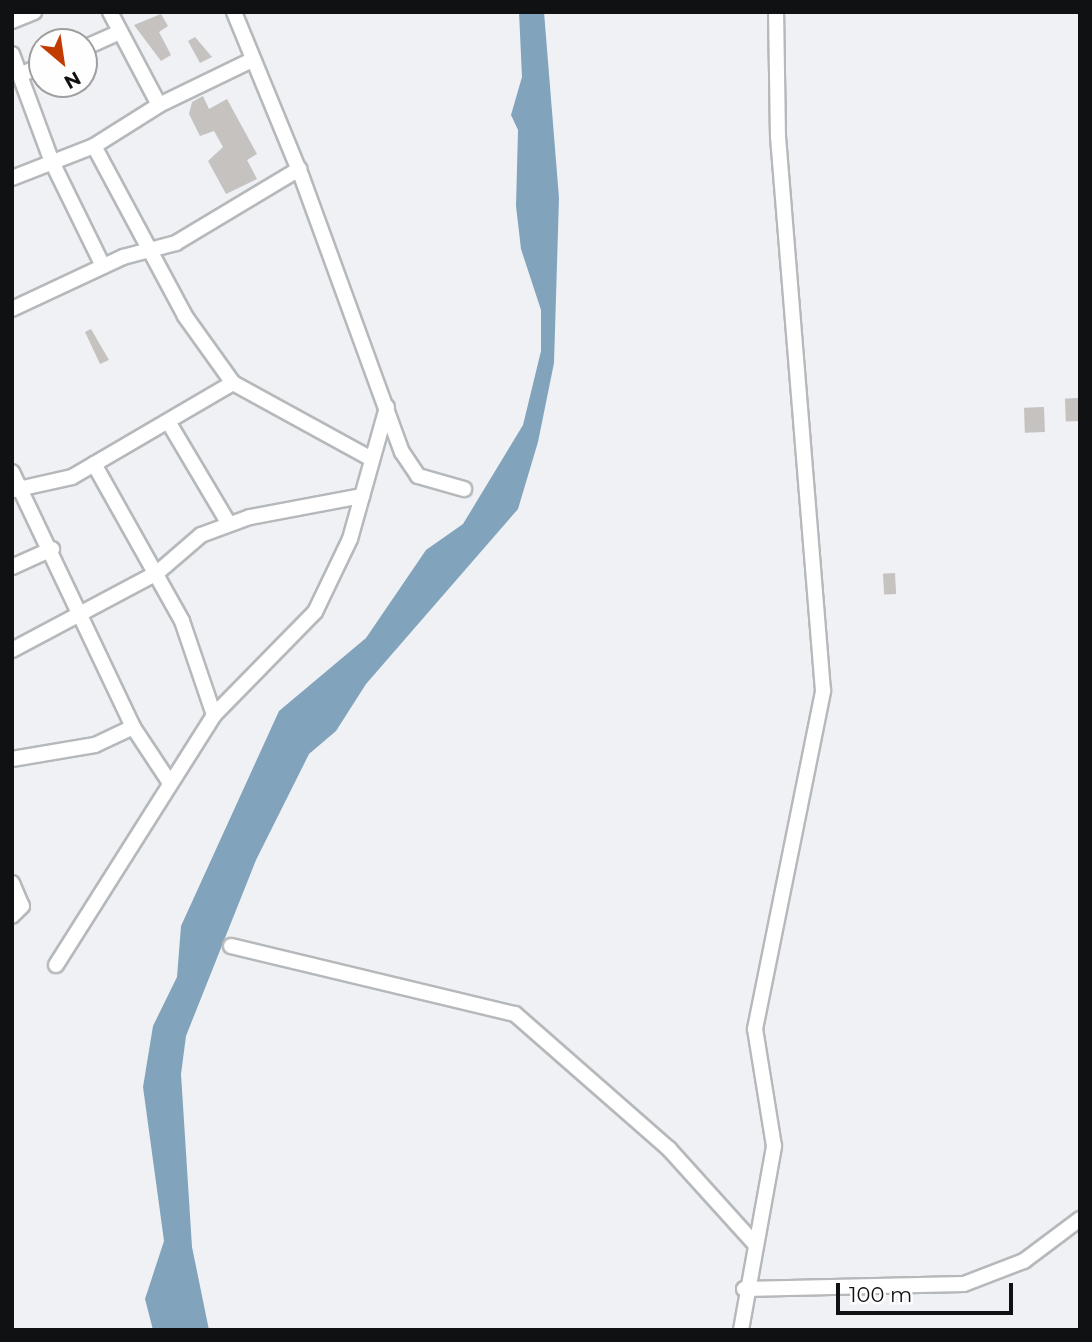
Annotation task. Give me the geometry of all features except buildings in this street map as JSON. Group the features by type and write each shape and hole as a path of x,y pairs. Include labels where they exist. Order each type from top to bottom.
{"street":[{"path":"12,21 34,12"},
{"path":"110,12 159,104"},
{"path":"234,12 299,169 402,452 418,476 464,489"},
{"path":"741,1330 744,1289 768,1198 774,1146 755,1029 823,691 778,137 776,12"},
{"path":"98,42 121,32"},
{"path":"12,54 52,162 103,266"},
{"path":"12,178 94,146 159,104 252,60"},
{"path":"20,75 28,71"},
{"path":"94,146 185,316 233,383 370,458"},
{"path":"12,309 103,266 176,243 299,169"},
{"path":"16,489 61,481 169,423 233,383"},
{"path":"56,965 214,715 315,612 350,540 370,458 387,407"},
{"path":"169,423 229,524"},
{"path":"94,464 186,628 214,715"},
{"path":"12,472 16,489 52,548 80,619 133,727 170,783"},
{"path":"12,650 80,619 157,573 184,546 229,524 362,496"},
{"path":"12,567 52,548"},
{"path":"12,759 95,745 133,727"},
{"path":"12,883 22,906 12,916"},
{"path":"231,946 515,1014 669,1149 754,1243"},
{"path":"744,1289 964,1284 1024,1261 1080,1219"}],"water":[{"path":"519,12 544,12 559,198 554,363 538,442 518,509 366,684 336,731 309,754 256,860 186,1036 181,1074 192,1247 209,1330 153,1330 145,1299 164,1241 143,1087 153,1026 177,977 181,926 279,711 366,638 426,550 463,524 523,425 541,351 541,310 521,249 516,206 518,130 511,115 522,77"}]}
